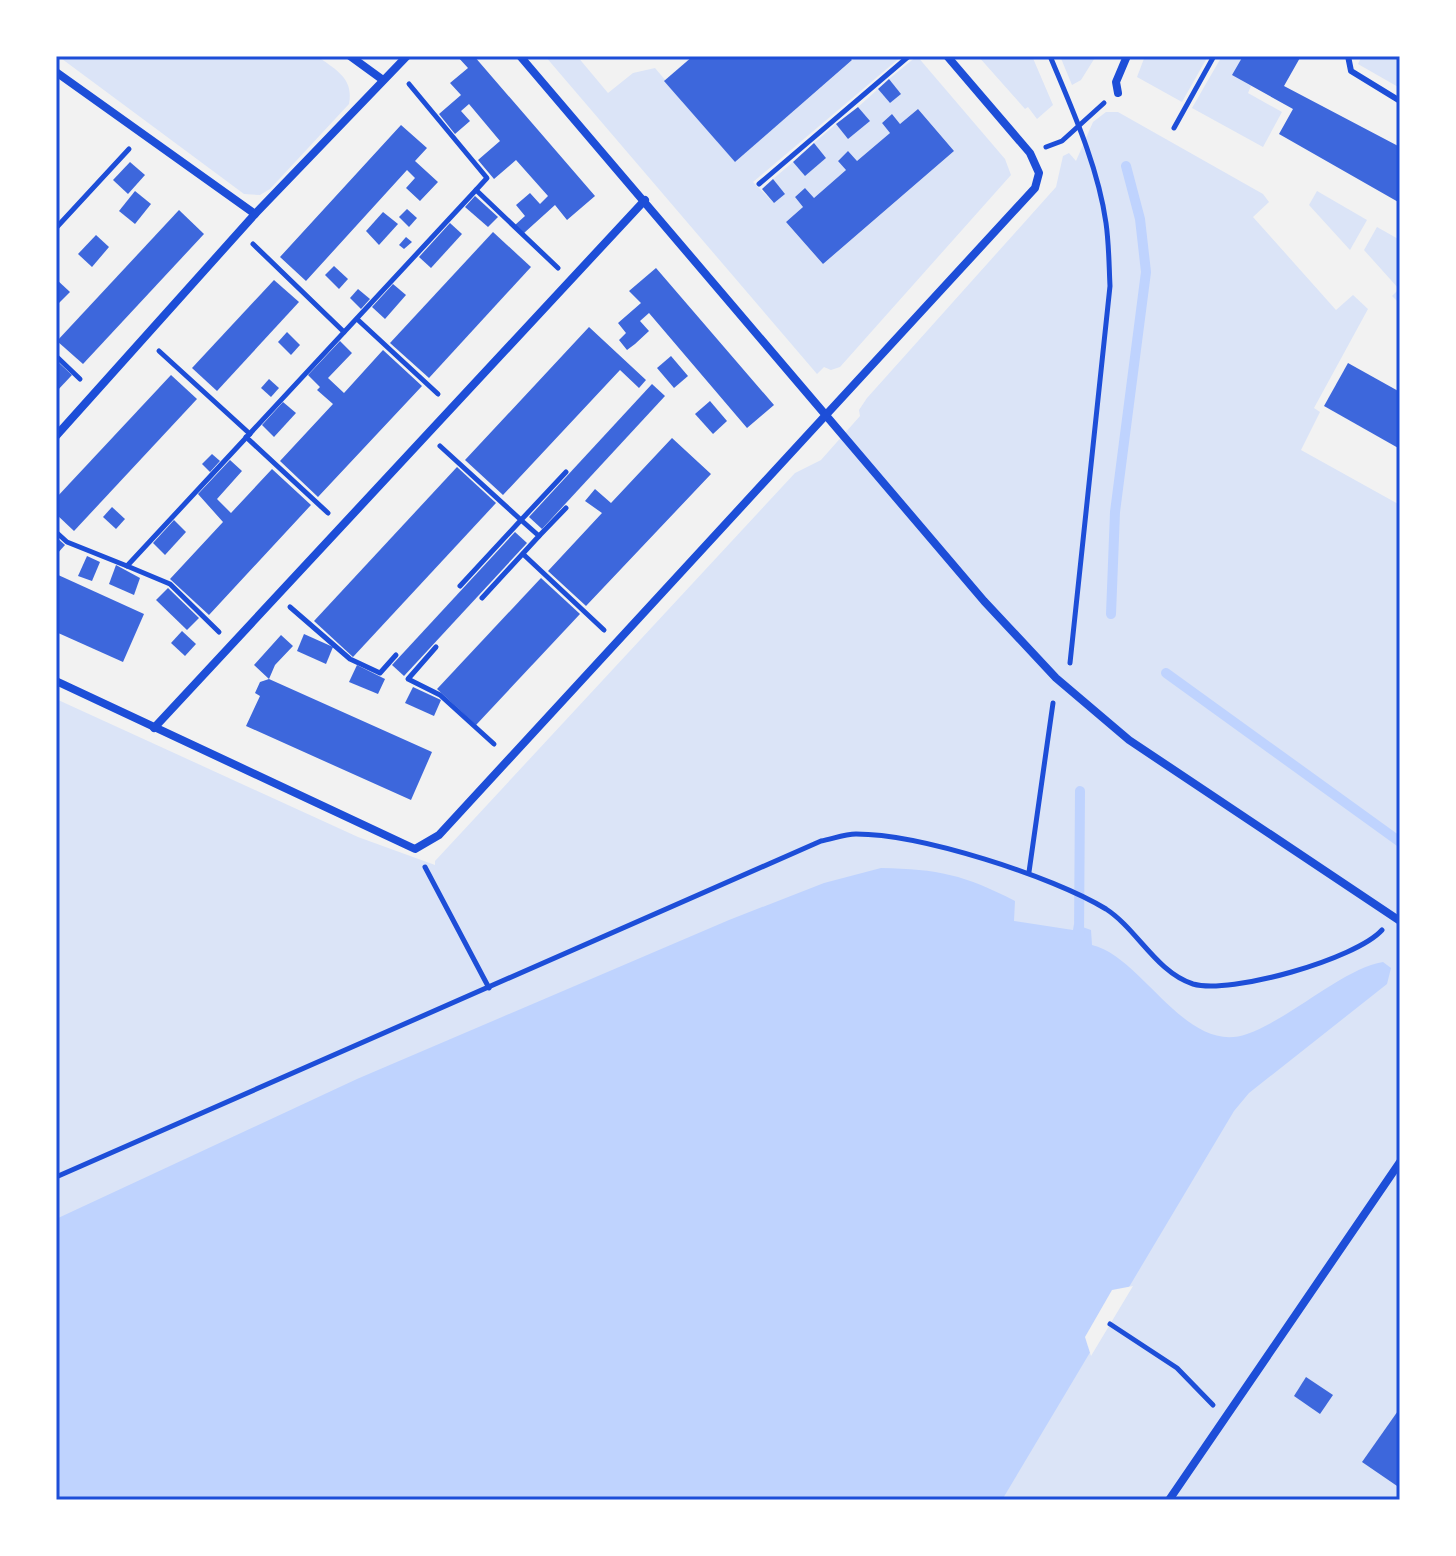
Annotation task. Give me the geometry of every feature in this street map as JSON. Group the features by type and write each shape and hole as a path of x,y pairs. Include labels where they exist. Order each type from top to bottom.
{"street":[{"path":"350,56 383,80"},
{"path":"56,436 255,214 407,56"},
{"path":"520,56 984,601 1056,678 1129,740 1397,919"},
{"path":"56,681 415,849 439,835 1029,195 1039,173 1030,153 947,56"},
{"path":"1118,93 1116,82 1127,56"},
{"path":"56,72 255,214"},
{"path":"154,728 645,200"},
{"path":"1169,1500 1400,1162"}],"lane":[{"path":"1348,56 1351,71 1400,101"}],"path":[{"path":"759,184 909,56"},
{"path":"1050,56 1079,126 1107,224 1110,286 1067,688"},
{"path":"1174,128 1214,56"},
{"path":"127,566 487,178 395,67"},
{"path":"1030,153 1062,141 1092,111 1118,93"},
{"path":"56,228 143,134"},
{"path":"476,190 570,280"},
{"path":"240,231 344,332"},
{"path":"357,319 453,407"},
{"path":"145,337 342,526"},
{"path":"56,356 95,393"},
{"path":"427,434 539,536"},
{"path":"460,586 566,472"},
{"path":"482,598 566,508"},
{"path":"56,532 67,542 170,584 232,644"},
{"path":"523,554 617,642"},
{"path":"278,596 350,659 380,673 396,655"},
{"path":"436,647 408,679 440,695 510,758"},
{"path":"1029,872 1056,678"},
{"path":"56,1177 821,841 855,834 910,841 1029,872 1093,903 1116,918 1169,969 1192,983 1220,987 1325,961 1378,935 1397,919"},
{"path":"415,849 489,988"},
{"path":"1110,1324 1177,1368 1203,1397 1226,1415"}],"shaded area":[{"path":"58,56 317,56 337,70 346,81 349,104 270,189 260,195 244,194"},
{"path":"545,56 577,56 608,93 633,73 655,68 735,162 857,56 902,56 753,182 774,203 773,179 793,162 805,175 826,158 814,143 836,124 869,121 858,107 878,89 890,103 900,94 889,79 917,56 1005,159 1011,175 840,367 831,370 824,367 817,374","holes":["918,109 954,151 823,264 786,222 803,207 795,197 805,188 814,198 846,170 838,160 848,152 857,161 890,133 882,123 892,114 900,124"]},
{"path":"978,56 1032,56 1053,105 1037,119"},
{"path":"1060,56 1096,56 1081,80 1072,85"},
{"path":"1145,56 1208,56 1182,102 1137,77"},
{"path":"1222,56 1243,56 1233,75 1251,86 1248,93 1282,112 1263,147 1192,108"},
{"path":"1362,56 1400,56 1400,88 1358,64"},
{"path":"1106,112 1118,112 1263,194 1269,202 1253,217 1336,310 1353,295 1368,309 1314,408 1320,412 1301,450 1400,505 1400,1500 56,1500 56,699 358,837 435,865 435,861 795,473 821,460 860,416 859,410 867,398 1056,187 1063,156 1069,153 1076,161 1093,122"},
{"path":"1317,191 1367,220 1350,250 1309,205"},
{"path":"1377,227 1400,240 1400,304 1392,296 1399,289 1364,250"}],"water":[{"path":"881,868 935,872 981,885 1015,901 1014,921 1073,930 1074,924 1091,930 1092,945 1111,953 1129,967 1185,1019 1204,1031 1225,1037 1247,1034 1264,1027 1367,966 1383,962 1391,968 1387,984 1249,1093 1234,1111 1002,1500 56,1500 56,1219 357,1079 729,920 824,883"}],"pier":[{"path":"1133,1286 1091,1356 1085,1337 1112,1290"}],"building":[{"path":"457,56 474,56 595,196 567,220 555,205 524,233 515,225 525,216 516,205 530,193 540,204 548,196 516,160 494,179 478,160 500,141 469,104 461,111 470,121 455,134 439,114 461,95 450,83 468,68"},
{"path":"693,56 848,56 852,60 735,162 664,81"},
{"path":"1243,56 1301,56 1284,86 1400,147 1400,203 1279,134 1293,109 1232,75"},
{"path":"889,79 901,94 890,103 878,89"},
{"path":"858,107 870,121 848,139 836,124"},
{"path":"918,109 954,151 823,264 786,222 803,207 795,197 805,188 814,198 846,170 838,161 848,151 857,161 890,133 882,123 892,114 900,124"},
{"path":"401,125 427,148 415,161 438,182 420,201 406,188 415,178 407,170 306,281 280,257"},
{"path":"814,143 826,158 805,176 793,162"},
{"path":"130,162 145,175 128,194 113,180"},
{"path":"773,179 785,194 774,203 762,189"},
{"path":"135,191 151,204 135,224 119,211"},
{"path":"475,196 498,217 488,227 465,207"},
{"path":"407,209 417,218 409,227 399,217"},
{"path":"179,210 204,234 83,364 57,341"},
{"path":"383,212 398,224 379,245 366,231"},
{"path":"450,223 462,234 431,268 419,257"},
{"path":"493,232 531,267 429,378 390,343"},
{"path":"96,235 109,247 92,267 78,254"},
{"path":"406,237 412,242 404,249 399,245"},
{"path":"334,266 348,279 339,289 325,275"},
{"path":"656,268 774,405 747,428 649,313 640,321 649,331 635,344 627,350 619,340 626,333 618,323 641,303 629,291"},
{"path":"56,279 70,292 56,306"},
{"path":"274,280 299,302 217,391 192,368"},
{"path":"393,284 406,295 385,319 372,307"},
{"path":"358,289 370,299 361,309 350,298"},
{"path":"589,327 646,380 639,388 620,370 503,495 465,460"},
{"path":"287,332 300,345 291,355 278,342"},
{"path":"340,341 352,353 328,378 344,393 383,350 422,386 318,497 280,461 333,404 317,390 320,387 308,375"},
{"path":"671,356 688,376 674,388 657,368"},
{"path":"56,360 72,375 56,392"},
{"path":"1348,363 1400,392 1400,449 1324,406"},
{"path":"171,375 197,399 74,531 56,514 56,498"},
{"path":"269,379 279,388 271,397 261,388"},
{"path":"652,384 665,396 542,529 529,517"},
{"path":"710,401 727,421 713,434 695,414"},
{"path":"283,402 296,413 274,437 262,425"},
{"path":"672,438 711,474 586,606 548,571 602,513 585,501 595,489 611,503"},
{"path":"212,454 220,461 210,472 202,464"},
{"path":"230,460 242,471 217,499 231,513 272,469 311,505 209,615 170,579 223,522 198,494"},
{"path":"457,467 496,503 353,657 314,621"},
{"path":"112,507 125,519 116,529 103,517"},
{"path":"174,520 186,532 165,555 153,543"},
{"path":"515,532 527,543 404,676 392,665"},
{"path":"56,537 65,545 56,555"},
{"path":"87,556 100,562 92,581 78,576"},
{"path":"116,565 140,578 134,595 109,584"},
{"path":"56,574 144,614 123,662 56,632"},
{"path":"541,578 580,614 476,725 437,689"},
{"path":"168,588 199,618 187,630 156,600"},
{"path":"182,631 196,644 185,656 171,643"},
{"path":"304,634 333,647 326,664 297,651"},
{"path":"281,635 293,646 275,665 269,679 254,665"},
{"path":"357,665 385,679 378,694 349,682"},
{"path":"269,679 432,752 411,800 246,726 260,696 255,693 260,682"},
{"path":"413,687 441,700 434,716 405,703"},
{"path":"1306,1377 1333,1395 1320,1414 1294,1396"},
{"path":"1400,1408 1400,1488 1362,1462"}],"waterway":[{"path":"1111,614 1115,512 1146,272 1140,219 1126,166"},
{"path":"1166,673 1400,842"},
{"path":"1079,936 1080,791"}]}
